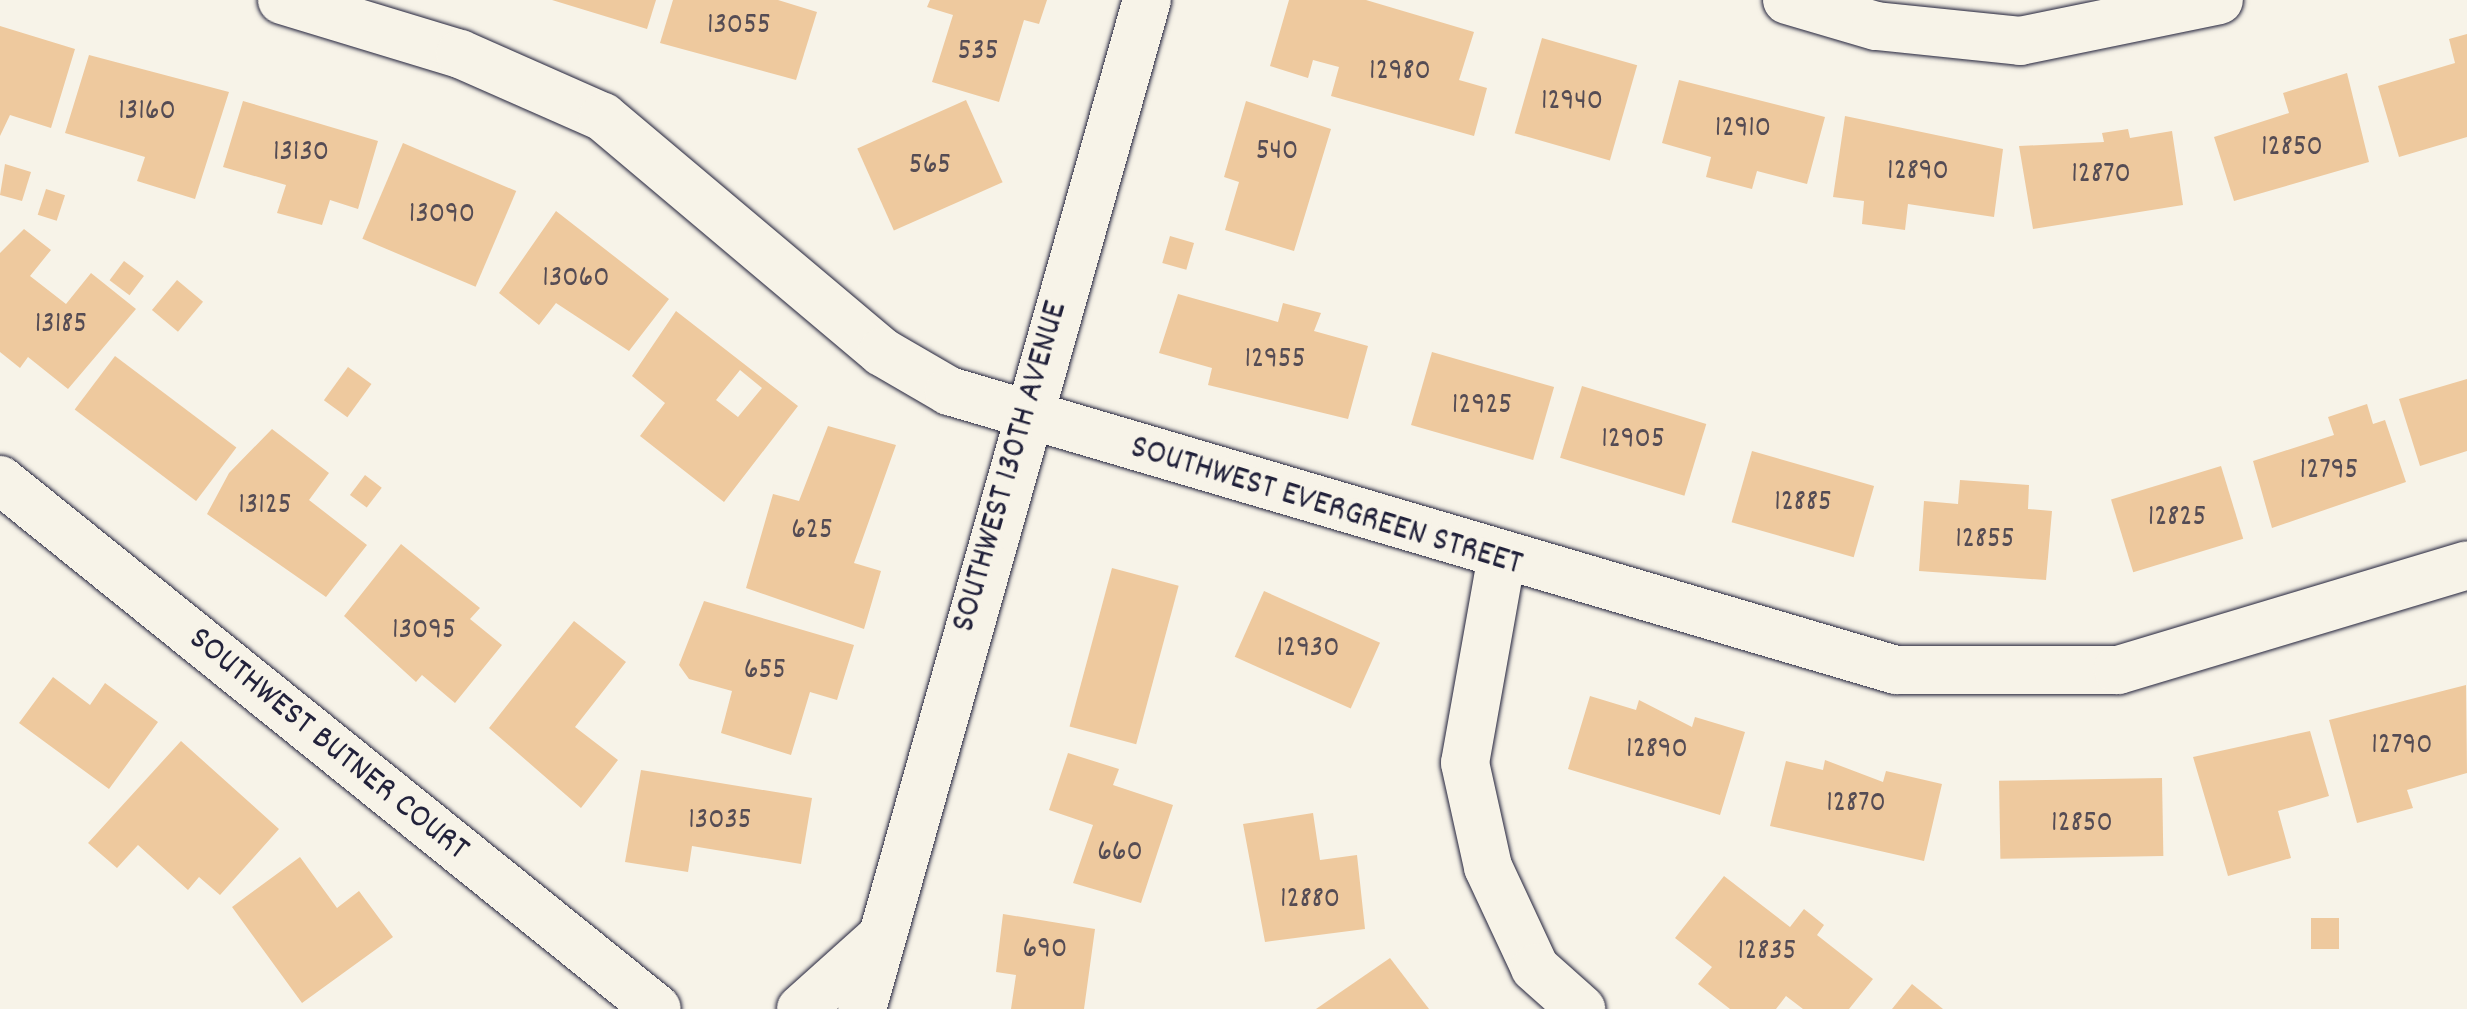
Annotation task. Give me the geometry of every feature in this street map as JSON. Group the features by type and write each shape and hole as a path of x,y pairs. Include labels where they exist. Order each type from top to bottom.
{"street":[{"name":"SOUTHWEST EVERGREEN STREET","path":"282,0 460,54 603,117 882,352 949,391 1501,561 1896,670 2008,677 2118,670 2467,565"},
{"name":"SOUTHWEST 130TH AVENUE","path":"862,1009 1023,415 1148,0"},
{"path":"1787,0 1876,26 2020,41 2219,0"},
{"name":"SOUTHWEST BUTNER COURT","path":"0,480 657,1009"},
{"path":"1501,561 1464,763 1488,867 1535,968 1581,1009"},
{"path":"800,1009 881,936"}],"building":[{"path":"552,0 656,0 647,29"},
{"path":"673,0 778,0 817,12 796,80 660,43"},
{"path":"930,0 1047,0 1039,24 1024,20 999,102 932,82 953,15 927,7"},
{"path":"1289,0 1366,0 1474,32 1459,80 1487,88 1474,136 1331,96 1339,67 1313,60 1308,78 1270,66"},
{"path":"0,26 75,49 51,128 10,115 0,136"},
{"path":"2467,34 2467,137 2399,157 2378,86 2455,63 2449,39"},
{"path":"1542,38 1637,65 1610,160 1515,133"},
{"path":"89,55 229,92 195,199 137,181 145,157 65,133"},
{"path":"2347,73 2369,162 2234,201 2214,137 2289,113 2283,93"},
{"path":"1679,80 1825,117 1807,184 1757,171 1752,189 1706,177 1711,157 1662,143"},
{"path":"966,100 1003,182 894,231 857,148"},
{"path":"243,101 378,141 358,209 330,200 322,225 277,213 286,185 223,167"},
{"path":"1246,101 1331,129 1294,251 1225,230 1239,182 1224,177"},
{"path":"1845,116 2003,149 1994,217 1908,204 1905,230 1862,224 1864,201 1833,197"},
{"path":"2128,129 2130,138 2172,131 2183,205 2033,229 2019,146 2104,142 2102,133"},
{"path":"403,143 516,191 476,287 362,239"},
{"path":"5,164 31,172 22,201 0,195"},
{"path":"46,189 65,195 57,221 38,215"},
{"path":"556,211 669,299 629,351 556,303 539,325 499,293"},
{"path":"24,229 51,250 30,276 66,304 91,273 136,309 68,389 28,357 20,368 0,352 0,253"},
{"path":"1170,236 1194,243 1186,270 1162,263"},
{"path":"124,261 144,276 130,295 110,280"},
{"path":"177,280 203,302 178,332 152,310"},
{"path":"1178,294 1278,322 1283,303 1321,313 1314,331 1368,346 1348,419 1208,385 1212,368 1159,353"},
{"path":"676,311 798,406 724,502 640,436 665,403 632,376","holes":["740,370 762,388 738,417 716,400"]},
{"path":"1432,352 1554,387 1533,460 1411,425"},
{"path":"115,356 236,447 196,501 75,410"},
{"path":"348,367 371,384 347,417 324,400"},
{"path":"2467,379 2467,451 2420,466 2399,399"},
{"path":"1582,386 1706,424 1684,496 1560,458"},
{"path":"2367,404 2373,424 2385,420 2406,482 2272,528 2253,461 2334,435 2328,417"},
{"path":"828,426 896,445 854,563 881,571 864,629 746,588 773,494 799,501"},
{"path":"272,429 329,473 309,500 367,545 326,597 207,514 229,473"},
{"path":"1752,451 1874,486 1854,557 1732,522"},
{"path":"2221,466 2243,539 2133,572 2111,500"},
{"path":"365,475 382,488 367,508 350,495"},
{"path":"1960,480 2029,485 2028,509 2052,511 2046,580 1919,571 1924,501 1958,504"},
{"path":"401,544 480,608 470,619 502,645 455,703 422,675 416,682 344,616"},
{"path":"1112,568 1179,586 1136,744 1070,726"},
{"path":"1264,591 1380,643 1351,708 1235,657"},
{"path":"704,601 854,645 837,700 810,692 791,755 721,733 732,691 689,679 679,665"},
{"path":"574,621 626,662 575,727 618,760 581,808 489,728"},
{"path":"53,677 90,705 105,683 158,722 109,789 19,723"},
{"path":"2466,685 2467,773 2407,790 2413,808 2357,823 2329,720"},
{"path":"1590,696 1636,710 1639,700 1692,727 1695,717 1745,732 1720,815 1568,769"},
{"path":"2310,731 2329,796 2278,811 2291,858 2228,876 2193,757"},
{"path":"181,741 279,829 220,895 199,877 188,890 138,845 117,868 88,843"},
{"path":"1068,753 1119,769 1113,785 1173,805 1141,903 1073,883 1093,825 1049,810"},
{"path":"1825,760 1883,782 1886,771 1942,784 1924,861 1770,826 1786,761 1823,770"},
{"path":"641,770 812,798 801,864 692,846 688,872 625,862"},
{"path":"2162,778 2163,856 2000,859 1999,781"},
{"path":"1313,813 1320,860 1357,855 1365,929 1265,942 1243,824"},
{"path":"300,857 337,908 359,891 393,937 302,1003 232,907"},
{"path":"1724,876 1790,927 1804,909 1824,925 1817,935 1873,979 1849,1009 1803,1009 1786,996 1776,1009 1730,1009 1698,984 1712,967 1675,938"},
{"path":"1003,914 1095,929 1084,1009 1011,1009 1016,975 996,972"},
{"path":"2311,918 2339,918 2339,949 2311,949"},
{"path":"1390,958 1429,1009 1316,1009"},
{"path":"1912,984 1943,1009 1892,1009"}]}
